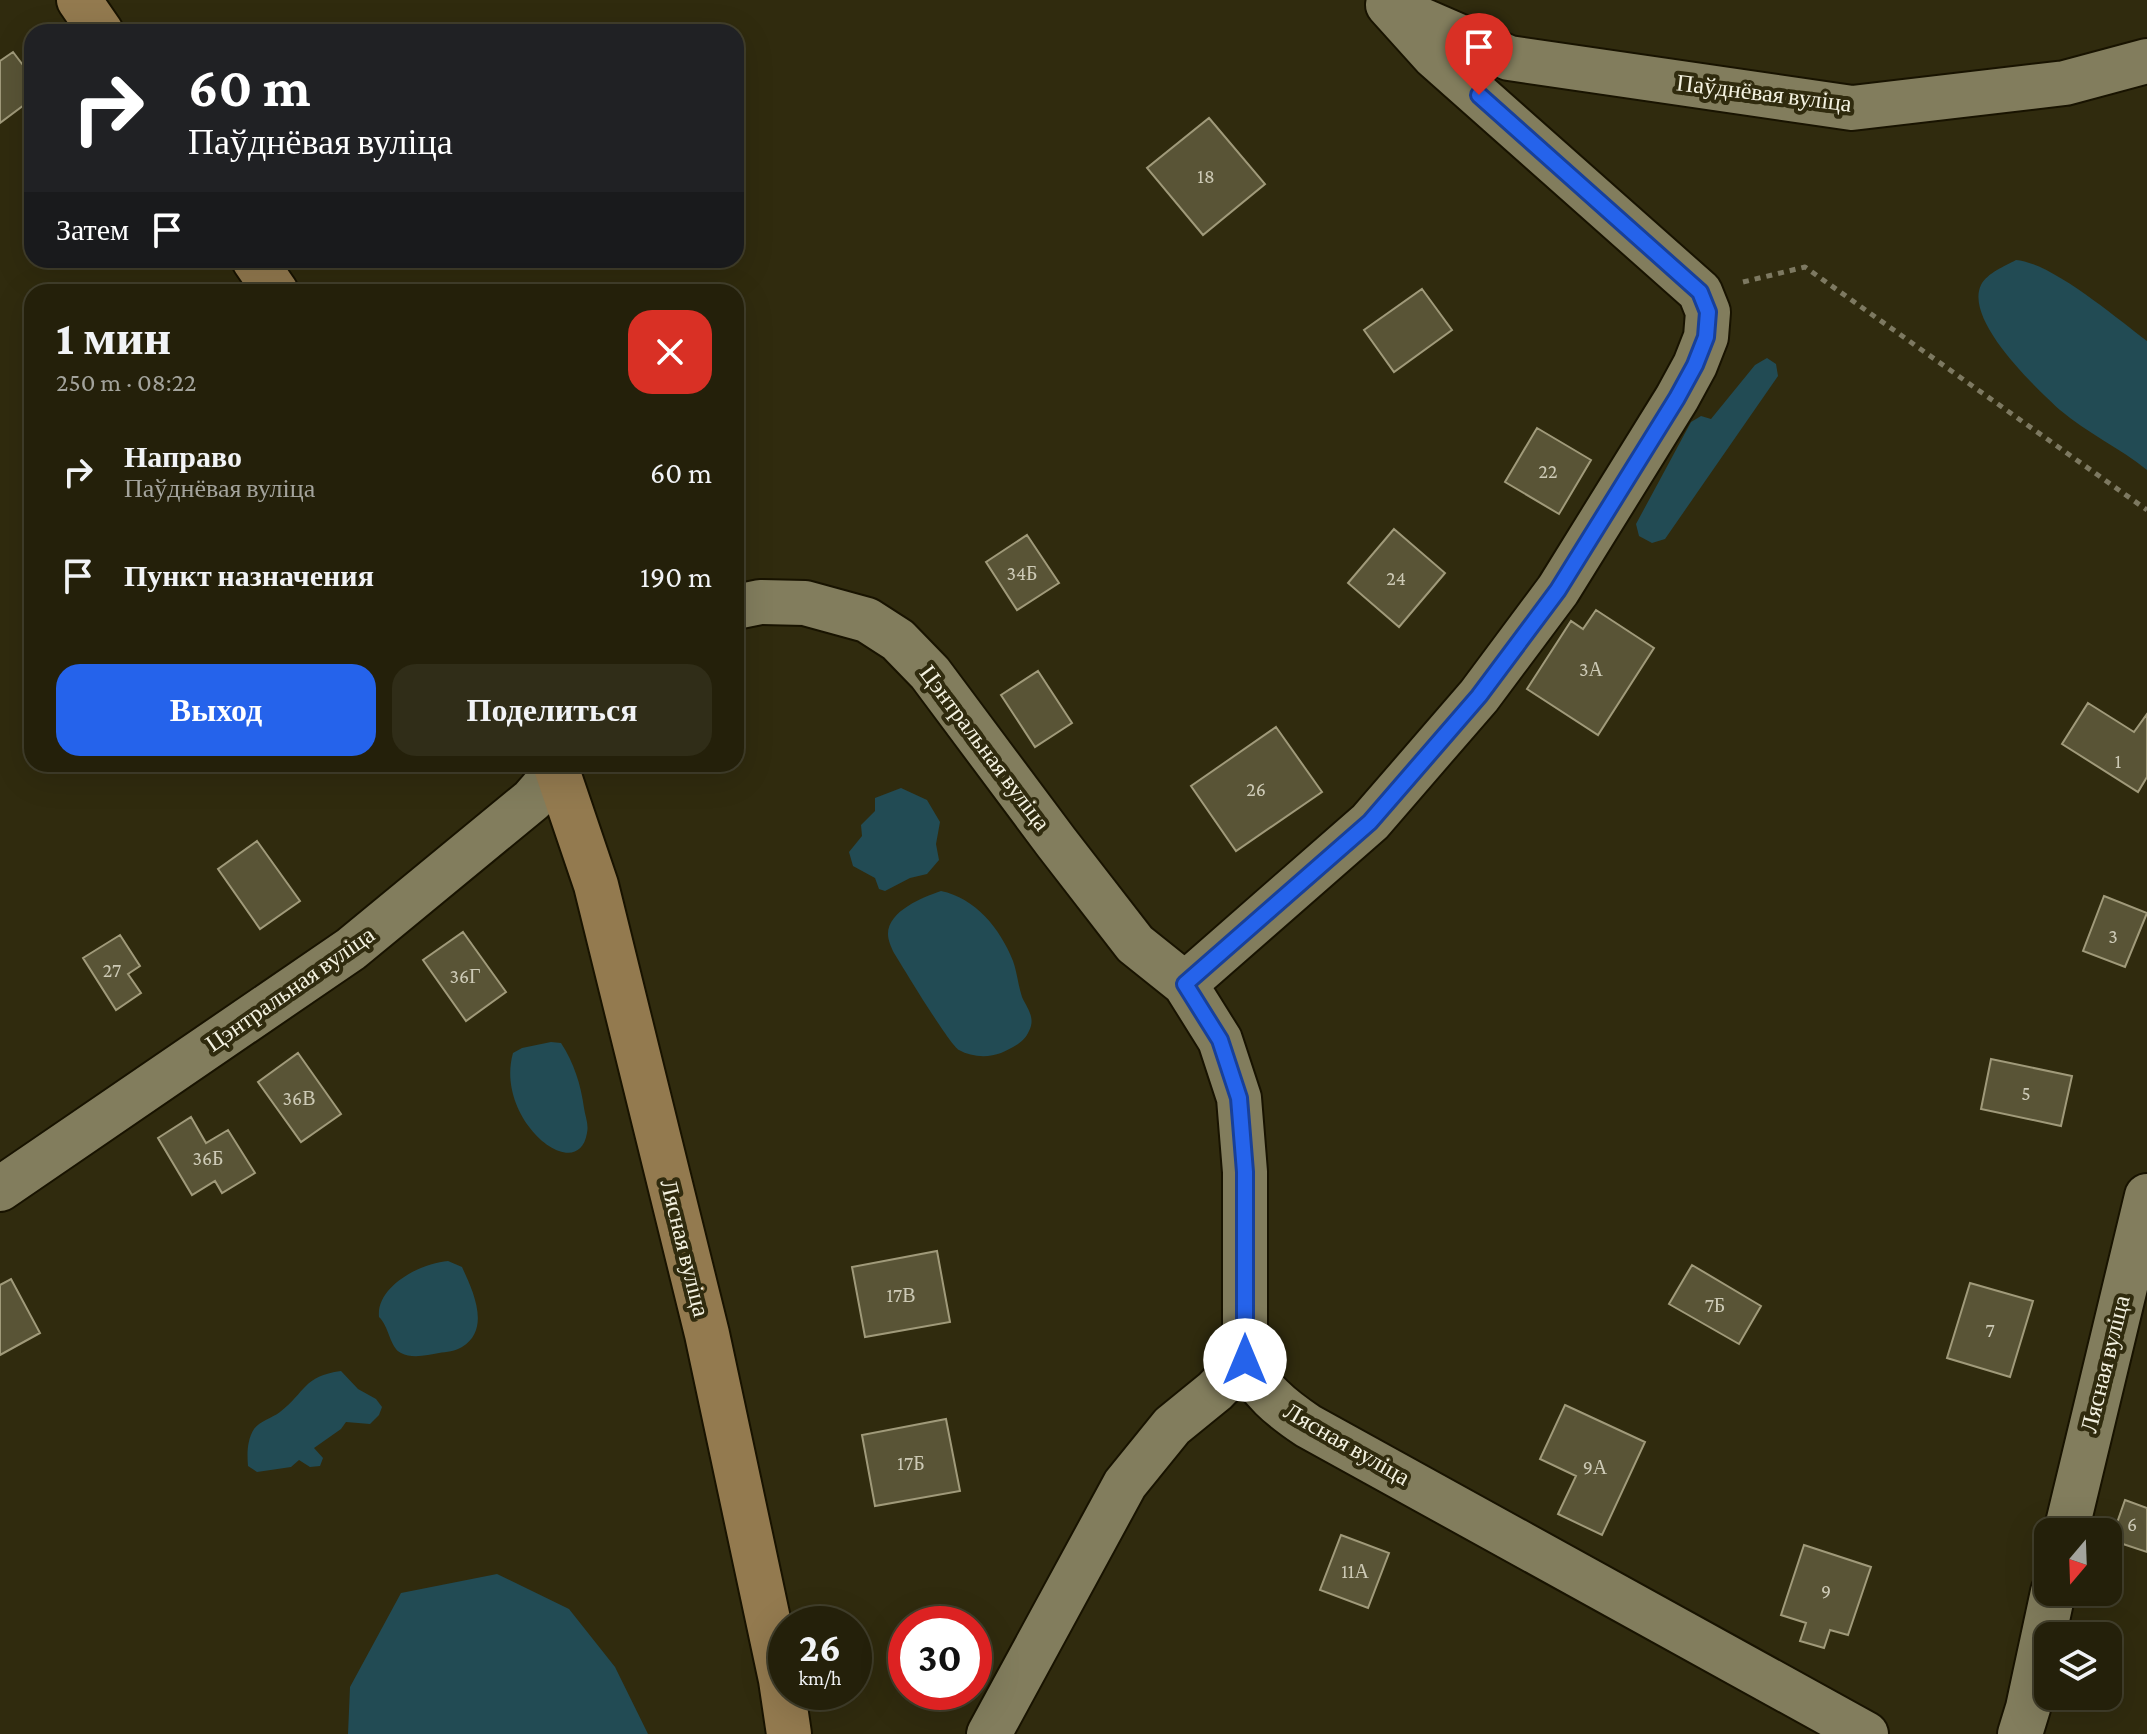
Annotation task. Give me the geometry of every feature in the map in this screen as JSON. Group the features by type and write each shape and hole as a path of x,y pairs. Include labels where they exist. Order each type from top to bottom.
{"street":[{"path":"79,0 96,24"},
{"name":"Паўднёвая вуліца","path":"1386,3 1509,58 1852,108 2065,83 2147,61"},
{"name":"Паўднёвая вуліца","path":"1386,3 1434,56 1700,292"},
{"path":"1185,984 1370,822 1479,696 1558,590 1695,365 1706,337 1708,312 1700,292"},
{"name":"Цэнтральная вуліца","path":"744,605 760,602 805,603 867,620 898,640 930,673 1128,935 1185,984 1220,1040 1239,1098 1245,1172 1245,1360"},
{"name":"Цэнтральная вуліца","path":"0,1189 351,949 532,800 553,772"},
{"name":"Лясная вуліца","path":"557,772 596,885 707,1334 781,1680 789,1734"},
{"name":"Лясная вуліца","path":"2069,1518 2147,1196"},
{"path":"989,1734 1125,1484 1172,1426 1215,1391 1245,1360"},
{"name":"Лясная вуліца","path":"1245,1360 1254,1379 1266,1393 1308,1426 1866,1734"},
{"path":"2020,1734 2050,1606"}],"path":[{"path":"1700,292 1805,267 2147,510"}],"water":[{"path":"2016,260 2031,263 2065,281 2147,341 2147,470 2060,410 2020,370 1992,334 1979,300 1981,285 1992,273"},
{"path":"1767,358 1776,364 1778,376 1665,539 1652,543 1639,536 1636,524 1691,422 1701,416 1711,419 1755,365"},
{"path":"901,788 927,800 940,822 936,844 939,860 927,874 910,878 885,891 879,889 875,878 853,866 849,852 862,836 861,825 875,811 875,798"},
{"path":"941,891 965,900 985,916 1001,937 1013,961 1032,1022 1024,1039 1001,1053 980,1056 959,1050 926,1005 890,944 888,934 894,918 916,901"},
{"path":"551,1042 561,1043 573,1066 587,1123 587,1133 580,1148 569,1153 555,1149 526,1122 515,1101 510,1078 513,1053"},
{"path":"448,1261 462,1267 470,1286 477,1308 476,1330 471,1339 454,1350 420,1356 401,1353 394,1347 379,1317 385,1295 392,1286 414,1271"},
{"path":"341,1371 358,1389 376,1399 382,1407 379,1415 370,1424 346,1422 314,1448 323,1458 320,1466 310,1467 299,1460 291,1467 257,1472 248,1466 249,1442 257,1426 289,1405 312,1381"},
{"path":"497,1574 569,1609 615,1667 648,1734 348,1734 350,1687 401,1593"}],"building":[{"path":"13,52 24,66 24,105 0,123 0,61"},
{"path":"1209,118 1265,184 1203,235 1147,168"},
{"path":"1422,289 1452,330 1394,372 1364,330"},
{"path":"1537,428 1591,460 1559,514 1505,482"},
{"path":"1394,529 1445,573 1399,627 1348,583"},
{"path":"1027,535 1059,583 1017,610 986,562"},
{"path":"1596,610 1654,648 1598,735 1527,689 1571,621 1583,629"},
{"path":"1038,671 1072,723 1035,747 1001,695"},
{"path":"2088,703 2134,732 2147,714 2147,777 2138,792 2062,744"},
{"path":"1276,727 1322,792 1236,851 1191,786"},
{"path":"257,841 300,901 260,929 218,869"},
{"path":"2104,896 2147,913 2125,967 2083,951"},
{"path":"463,932 506,992 466,1021 423,960"},
{"path":"120,935 140,966 128,974 141,993 116,1010 83,958"},
{"path":"298,1053 341,1114 301,1142 258,1082"},
{"path":"1991,1059 2072,1076 2061,1126 1981,1109"},
{"path":"191,1117 206,1143 228,1130 255,1173 222,1193 215,1181 192,1195 158,1138"},
{"path":"937,1251 950,1322 865,1337 852,1267"},
{"path":"1692,1265 1761,1306 1739,1344 1669,1304"},
{"path":"11,1279 40,1333 0,1355 0,1285"},
{"path":"1970,1283 2033,1301 2010,1377 1947,1358"},
{"path":"1565,1405 1645,1442 1602,1535 1558,1514 1576,1476 1540,1459"},
{"path":"946,1419 960,1491 875,1506 862,1435"},
{"path":"2125,1500 2147,1508 2147,1552 2122,1544 2122,1518 2119,1518"},
{"path":"1341,1535 1389,1553 1368,1608 1320,1590"},
{"path":"1804,1545 1871,1567 1848,1635 1830,1630 1824,1648 1800,1641 1806,1623 1781,1615"}],"route":[{"path":"1245,1360 1245,1172 1239,1098 1220,1040 1185,984 1370,822 1479,696 1558,590 1677,398 1706,337 1708,312 1700,292 1479,95"}]}
